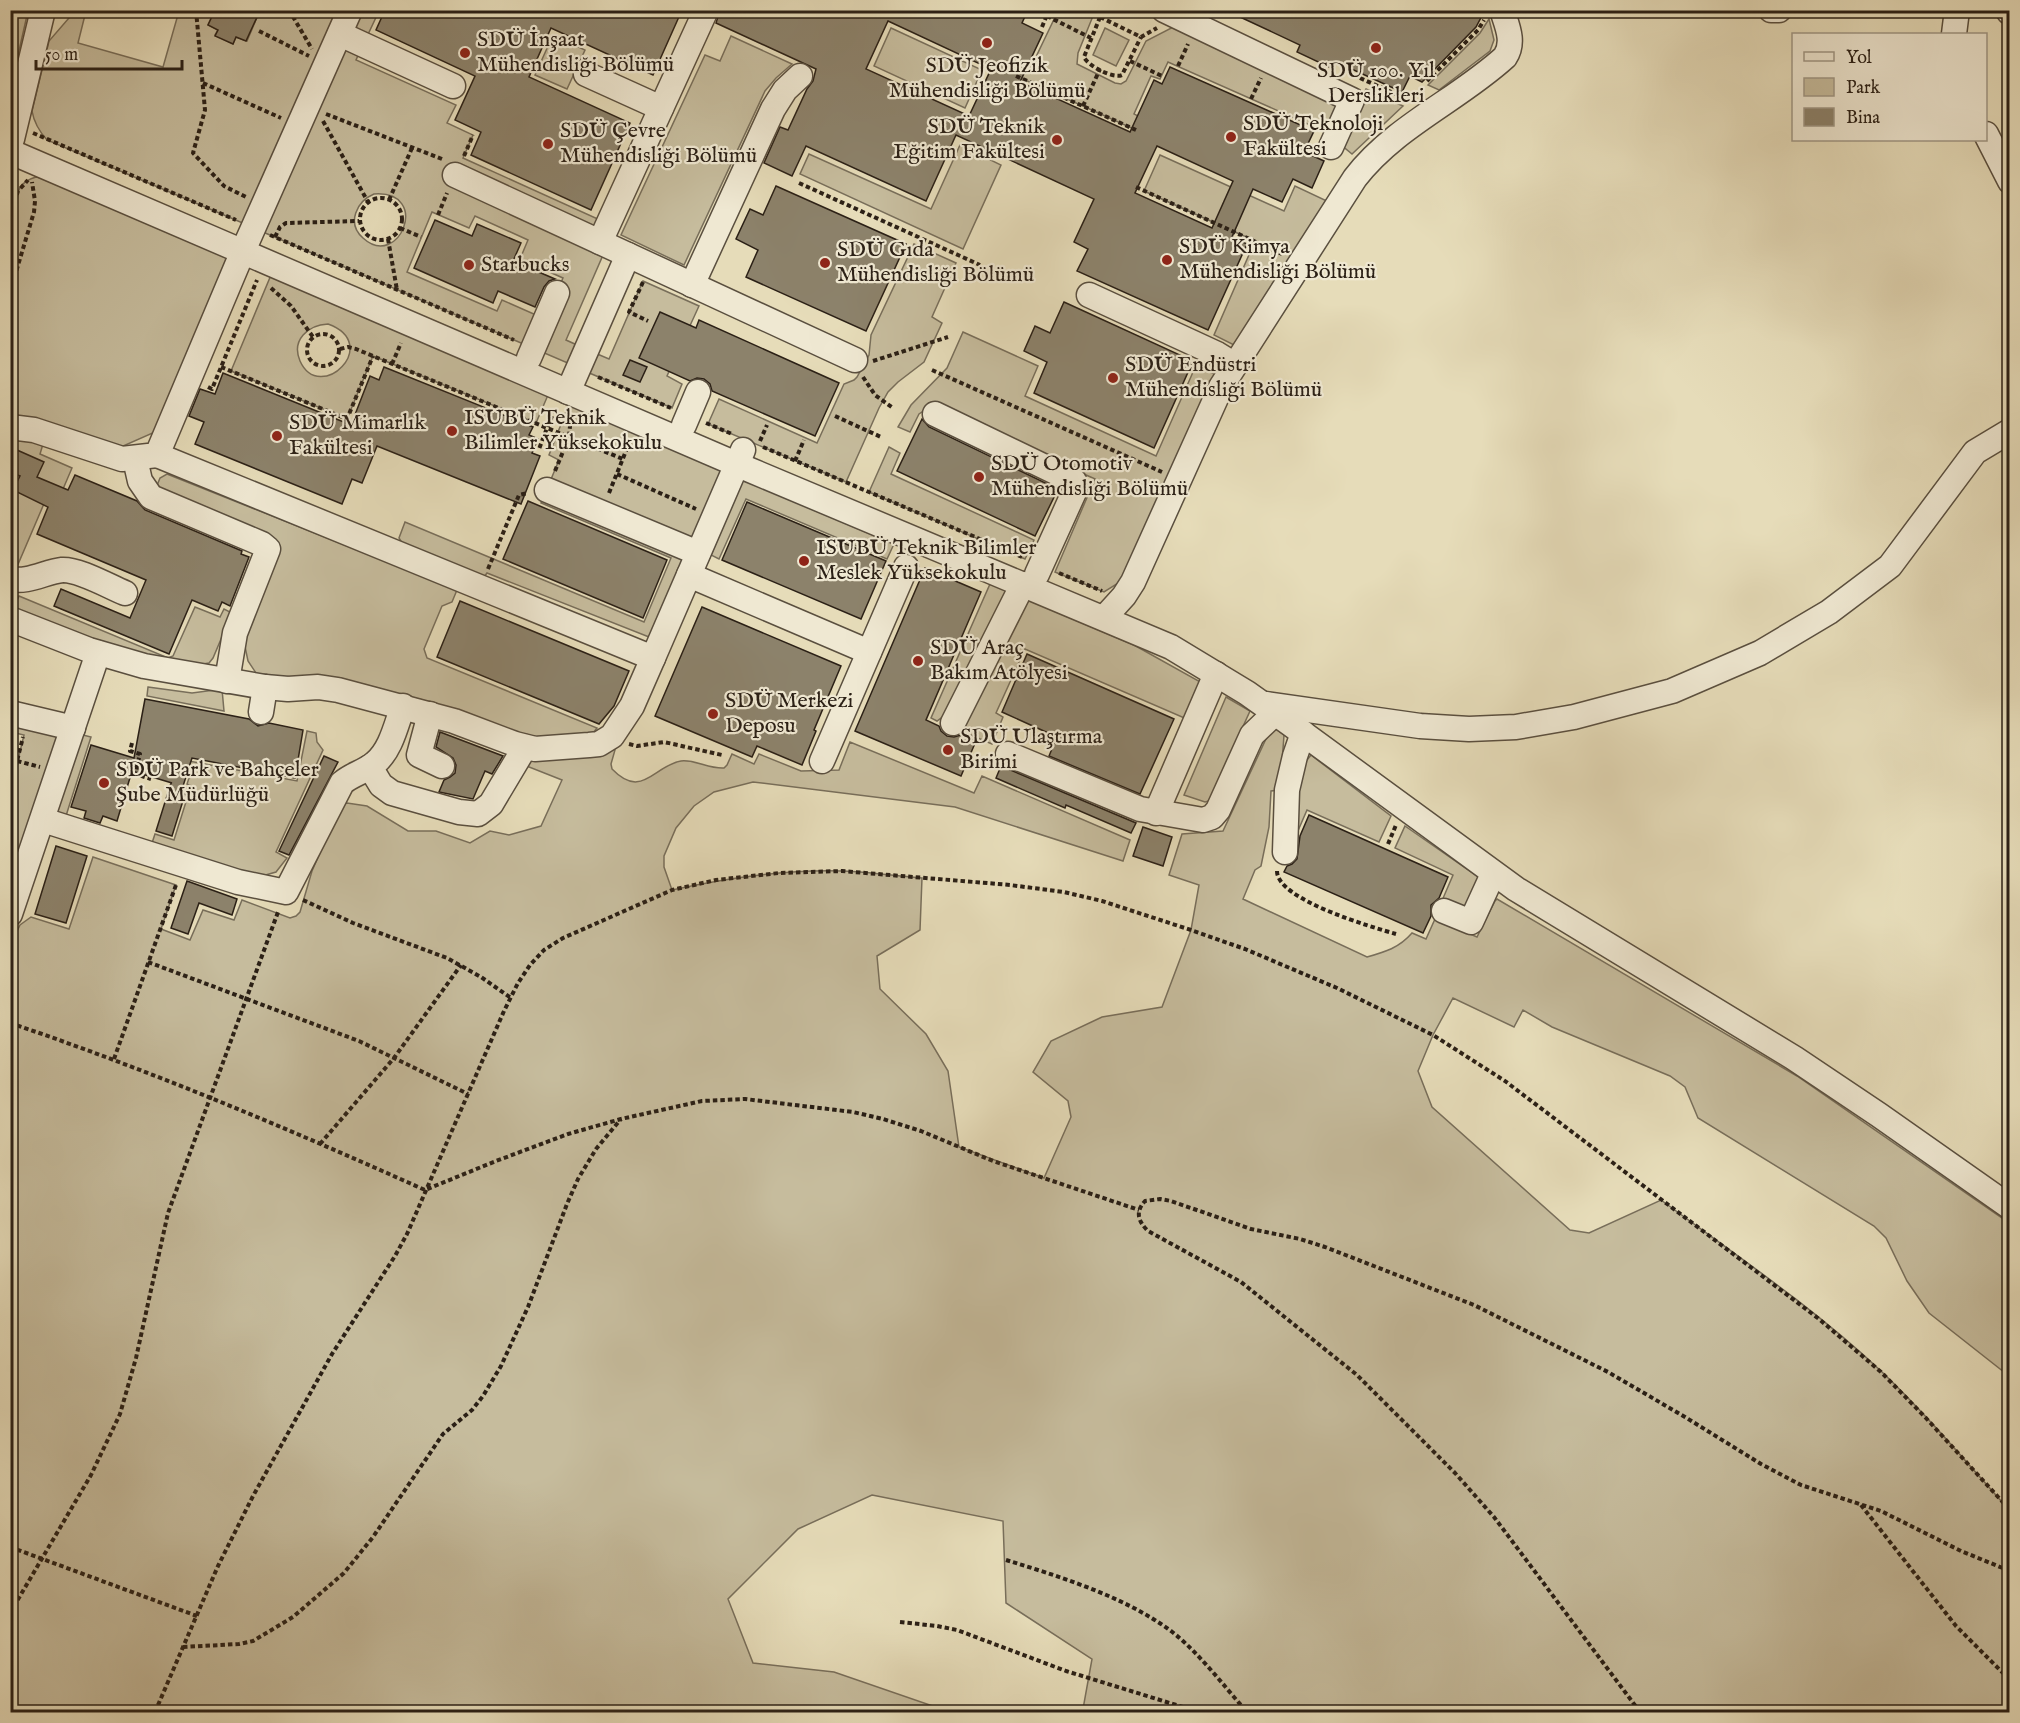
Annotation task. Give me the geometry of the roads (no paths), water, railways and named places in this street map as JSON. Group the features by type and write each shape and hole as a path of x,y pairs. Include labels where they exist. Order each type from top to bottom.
{"street":[{"path":"43,10 14,147 58,154 531,353 574,390 686,420 744,449 1107,606 1141,623 1171,647 1268,708 1493,874 1546,909 1794,1058 1879,1114 2010,1207"},
{"path":"227,681 235,633 268,549 262,544 151,497 140,481 146,457 250,236 350,10"},
{"path":"600,242 706,10"},
{"path":"1772,10 1779,10"},
{"path":"1954,33 1957,10"},
{"path":"1107,606 1133,582 1217,394 1363,168 1403,132 1499,63 1508,53 1510,39 1494,12"},
{"path":"1162,18 1352,100 1331,147"},
{"path":"340,34 453,86"},
{"path":"586,74 661,108"},
{"path":"692,285 773,109 785,90 800,76"},
{"path":"1987,136 2010,181"},
{"path":"453,169 600,242 855,360"},
{"path":"250,236 574,390 744,449"},
{"path":"574,390 639,260"},
{"path":"531,353 557,293"},
{"path":"1089,295 1211,351 1235,365"},
{"path":"686,420 698,392"},
{"path":"935,414 1074,481 1075,490 1034,575 953,723"},
{"path":"10,427 40,432 113,457 146,457 653,658"},
{"path":"1268,708 1420,726 1469,729 1516,727 1574,717 1672,691 1760,653 1829,612 1890,566 1975,452 2010,431"},
{"path":"10,619 98,653 144,666 265,687 328,688 430,714 525,747 546,749 589,746 605,741 614,734 632,706 744,449"},
{"path":"547,490 601,513 693,564 868,652"},
{"path":"822,761 906,567"},
{"path":"10,579 28,579 68,571 125,593"},
{"path":"10,914 98,653"},
{"path":"1156,813 1216,674"},
{"path":"261,712 265,687"},
{"path":"43,819 244,884 285,892 342,783 378,760 388,746 403,706"},
{"path":"1008,754 1132,806 1156,813 1203,820 1212,817 1218,810 1252,735 1268,708"},
{"path":"430,714 419,755 442,766"},
{"path":"14,723 73,728"},
{"path":"1285,852 1287,790 1303,733"},
{"path":"370,767 381,785 393,793 459,812 478,814 491,804 525,747"},
{"path":"1444,911 1471,922 1493,874"}],"place":[{"name":"SDÜ Jeofizik Mühendisliği Bölümü","path":"987,43"},
{"name":"SDÜ 100. Yıl Derslikleri","path":"1376,48"},
{"name":"SDÜ İnşaat Mühendisliği Bölümü","path":"465,53"},
{"name":"SDÜ Teknoloji Fakültesi","path":"1231,137"},
{"name":"SDÜ Teknik Eğitim Fakültesi","path":"1057,140"},
{"name":"SDÜ Çevre Mühendisliği Bölümü","path":"548,144"},
{"name":"SDÜ Kimya Mühendisliği Bölümü","path":"1167,260"},
{"name":"SDÜ Gıda Mühendisliği Bölümü","path":"825,263"},
{"name":"Starbucks","path":"469,265"},
{"name":"SDÜ Endüstri Mühendisliği Bölümü","path":"1113,378"},
{"name":"ISUBÜ Teknik Bilimler Yüksekokulu","path":"452,431"},
{"name":"SDÜ Mimarlık Fakültesi","path":"277,436"},
{"name":"SDÜ Otomotiv Mühendisliği Bölümü","path":"979,477"},
{"name":"ISUBÜ Teknik Bilimler Meslek Yüksekokulu","path":"804,561"},
{"name":"SDÜ Araç Bakım Atölyesi","path":"918,661"},
{"name":"SDÜ Merkezi Deposu","path":"713,714"},
{"name":"SDÜ Ulaştırma Birimi","path":"948,750"},
{"name":"SDÜ Park ve Bahçeler Şube Müdürlüğü","path":"104,783"}]}
